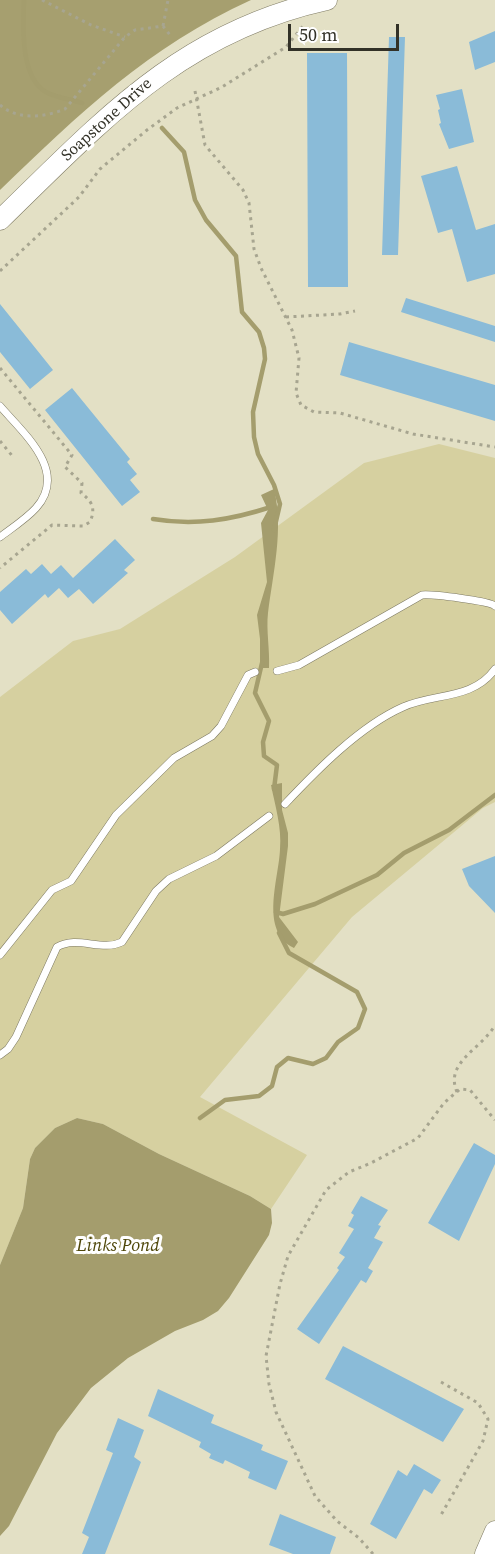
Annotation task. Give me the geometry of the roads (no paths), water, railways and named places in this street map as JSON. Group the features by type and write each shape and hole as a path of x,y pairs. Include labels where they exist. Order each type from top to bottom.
{"street":[{"name":"Soapstone Drive","path":"0,220 111,112 164,70 243,26 297,7 327,0"},
{"path":"485,1554 495,1531"}],"lane":[{"path":"0,406 43,457 48,480 43,499 35,509 0,537"},
{"path":"277,671 299,665 423,595 434,593 464,601 482,600 495,606"},
{"path":"285,804 312,775 378,722 403,707 461,693 477,686 495,669"},
{"path":"0,954 52,890 72,880 116,815 167,764 212,736 221,726 248,675 255,672"},
{"path":"0,1055 8,1049 15,1037 57,946 66,942 107,945 122,942 156,891 169,879 216,856 269,816"}],"water":[{"path":"274,489 278,535 268,620 269,668 260,668 257,615 267,582 261,523 268,510 261,495"},
{"path":"282,783 282,810 288,833 288,846 279,917 298,942 294,948 283,940 277,930 274,917 280,833 271,785"},
{"name":"Links Pond","path":"77,1118 103,1124 159,1154 250,1196 271,1209 272,1223 269,1235 229,1298 218,1311 203,1320 175,1331 128,1358 91,1388 57,1433 9,1526 0,1536 0,1265 23,1208 30,1159 35,1148 55,1128"}],"waterway":[{"path":"24,0 25,50 31,75 46,92 82,103"},
{"path":"162,128 184,152 195,200 206,220 236,256 242,312 259,332 264,348 265,359 253,412 254,437 258,454 274,485 280,504 274,530"},
{"path":"153,519 198,522 242,515 271,507"},
{"path":"262,663 255,693 269,721 263,742 264,756 277,765 274,789"},
{"path":"276,912 283,914 315,904 377,875 404,853 449,830 495,795"},
{"path":"200,1118 225,1100 259,1096 272,1086 277,1067 288,1058 313,1064 326,1058 338,1042 358,1028 365,1009 357,992 289,953 279,933"}]}
